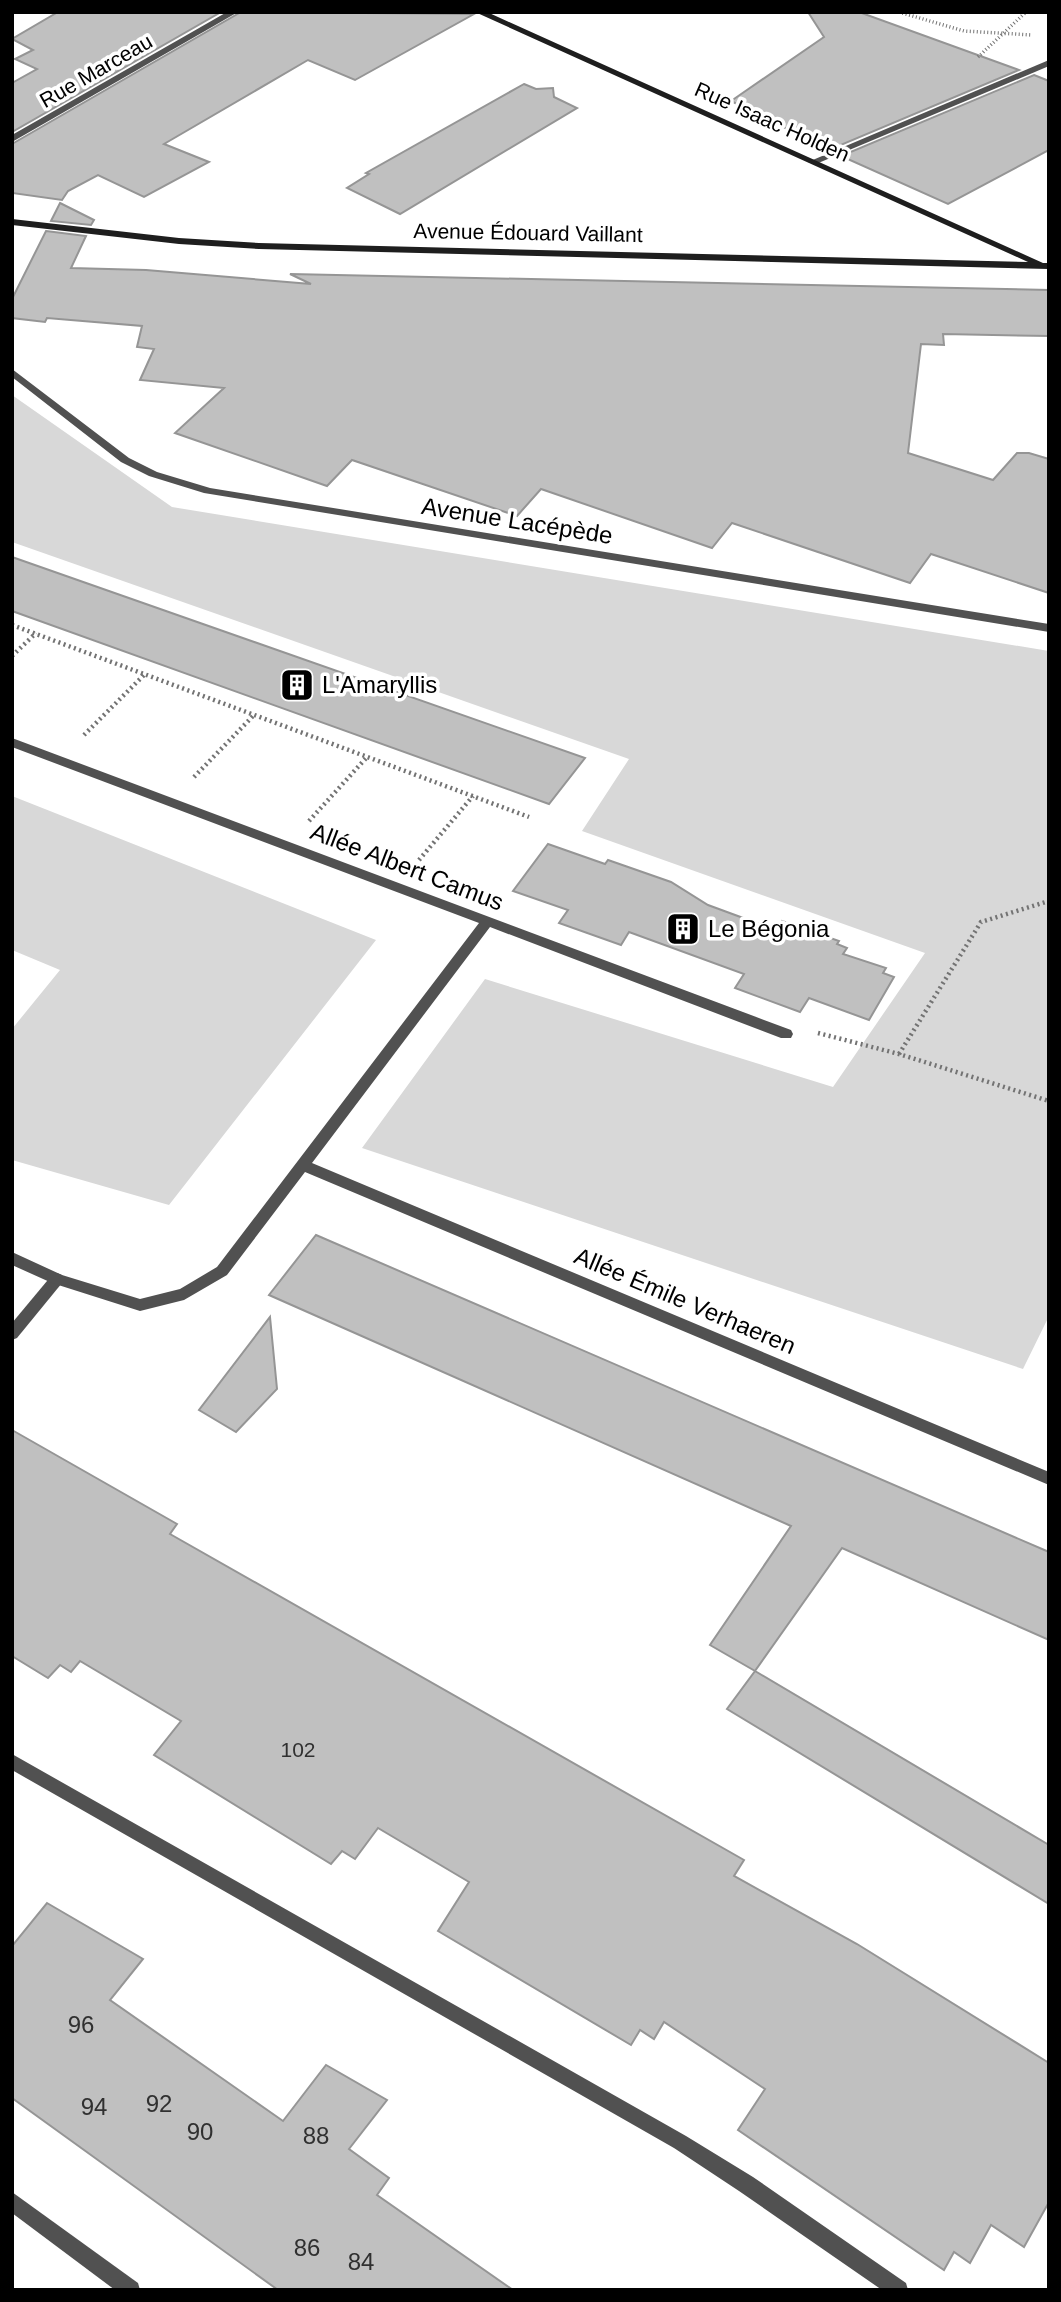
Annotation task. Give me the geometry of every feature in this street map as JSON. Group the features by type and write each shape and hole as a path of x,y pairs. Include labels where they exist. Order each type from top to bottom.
{"main road":[{"name":"Rue Isaac Holden","path":"479,12 1047,267"},
{"name":"Avenue Édouard Vaillant","path":"12,222 179,241 259,246 1047,267"}],"street":[{"name":"Rue Marceau","path":"12,139 234,12"},
{"path":"813,162 1049,63"},
{"name":"Avenue Lacépède","path":"12,372 125,460 162,477 208,491 1049,628"},
{"name":"Allée Albert Camus","path":"12,742 786,1034"},
{"path":"12,1258 57,1279 140,1305 184,1294 222,1270 488,921"},
{"name":"Allée Émile Verhaeren","path":"304,1165 1049,1479"},
{"path":"12,1334 57,1279"},
{"path":"12,1761 680,2142 899,2290"},
{"path":"12,2201 131,2290"}],"path":[{"path":"900,12 931,25 1002,37 1037,35"},
{"path":"12,625 529,817"},
{"path":"12,656 36,634"},
{"path":"59,760 145,674"},
{"path":"171,802 254,715"},
{"path":"287,846 367,757"},
{"path":"396,887 473,796"},
{"path":"899,1055 981,922 1049,901"},
{"path":"786,1034 819,1033 1049,1101"}],"shaded area":[{"path":"12,395 172,507 1049,651 1049,1316 1023,1369 362,1148 485,979 833,1087 925,953 582,831 629,759 12,542"},
{"path":"12,796 376,940 169,1205 12,1160 12,1029 60,970 12,950"}],"building":[{"path":"58,12 221,12 12,132 12,83 37,69 15,59 33,50 12,39"},
{"path":"241,12 474,14 355,80 308,60 164,144 209,162 144,197 98,175 68,191 62,200 12,193 12,144"},
{"path":"808,12 859,12 1019,70 829,150 731,101 824,37"},
{"path":"1034,75 1049,81 1049,150 948,204 841,156"},
{"path":"524,84 536,89 553,88 554,97 577,108 400,214 347,188 369,174 366,173"},
{"path":"60,203 94,220 91,225 51,221"},
{"path":"46,231 86,236 71,268 146,270 311,284 290,274 1049,290 1049,336 943,334 944,345 921,344 908,453 993,480 1017,453 1029,453 1049,459 1049,593 931,554 910,583 732,523 712,548 541,489 517,516 352,460 327,486 175,433 224,388 140,380 154,349 137,347 142,326 47,318 45,322 12,318 12,299"},
{"name":"L'Amaryllis","path":"12,557 585,758 549,804 12,611"},
{"name":"Le Bégonia","path":"548,844 605,864 608,860 671,882 708,905 776,930 782,921 839,941 837,944 847,948 843,954 886,968 883,973 894,977 869,1020 809,998 800,1012 735,988 744,974 629,932 621,945 559,923 568,910 513,891"},
{"path":"316,1235 1049,1552 1049,1640 842,1548 755,1671 710,1645 791,1526 269,1295"},
{"path":"270,1317 277,1389 236,1432 199,1410"},
{"path":"12,1430 177,1524 170,1534 744,1860 734,1876 857,1944 1049,2063 1049,2202 1024,2247 991,2225 970,2263 954,2252 944,2270 738,2130 765,2089 664,2022 654,2039 640,2030 631,2045 438,1931 469,1882 378,1828 355,1859 342,1851 331,1864 154,1755 181,1721 80,1661 71,1672 60,1665 48,1678 12,1656"},
{"path":"755,1671 1049,1845 1049,1904 727,1709"},
{"path":"47,1903 143,1959 110,2000 283,2121 326,2065 387,2100 349,2149 389,2178 377,2195 513,2290 278,2290 12,2098 12,1946"}],"place":[{"name":"L'Amaryllis","path":"297,685"},
{"name":"Le Bégonia","path":"683,929"}]}
